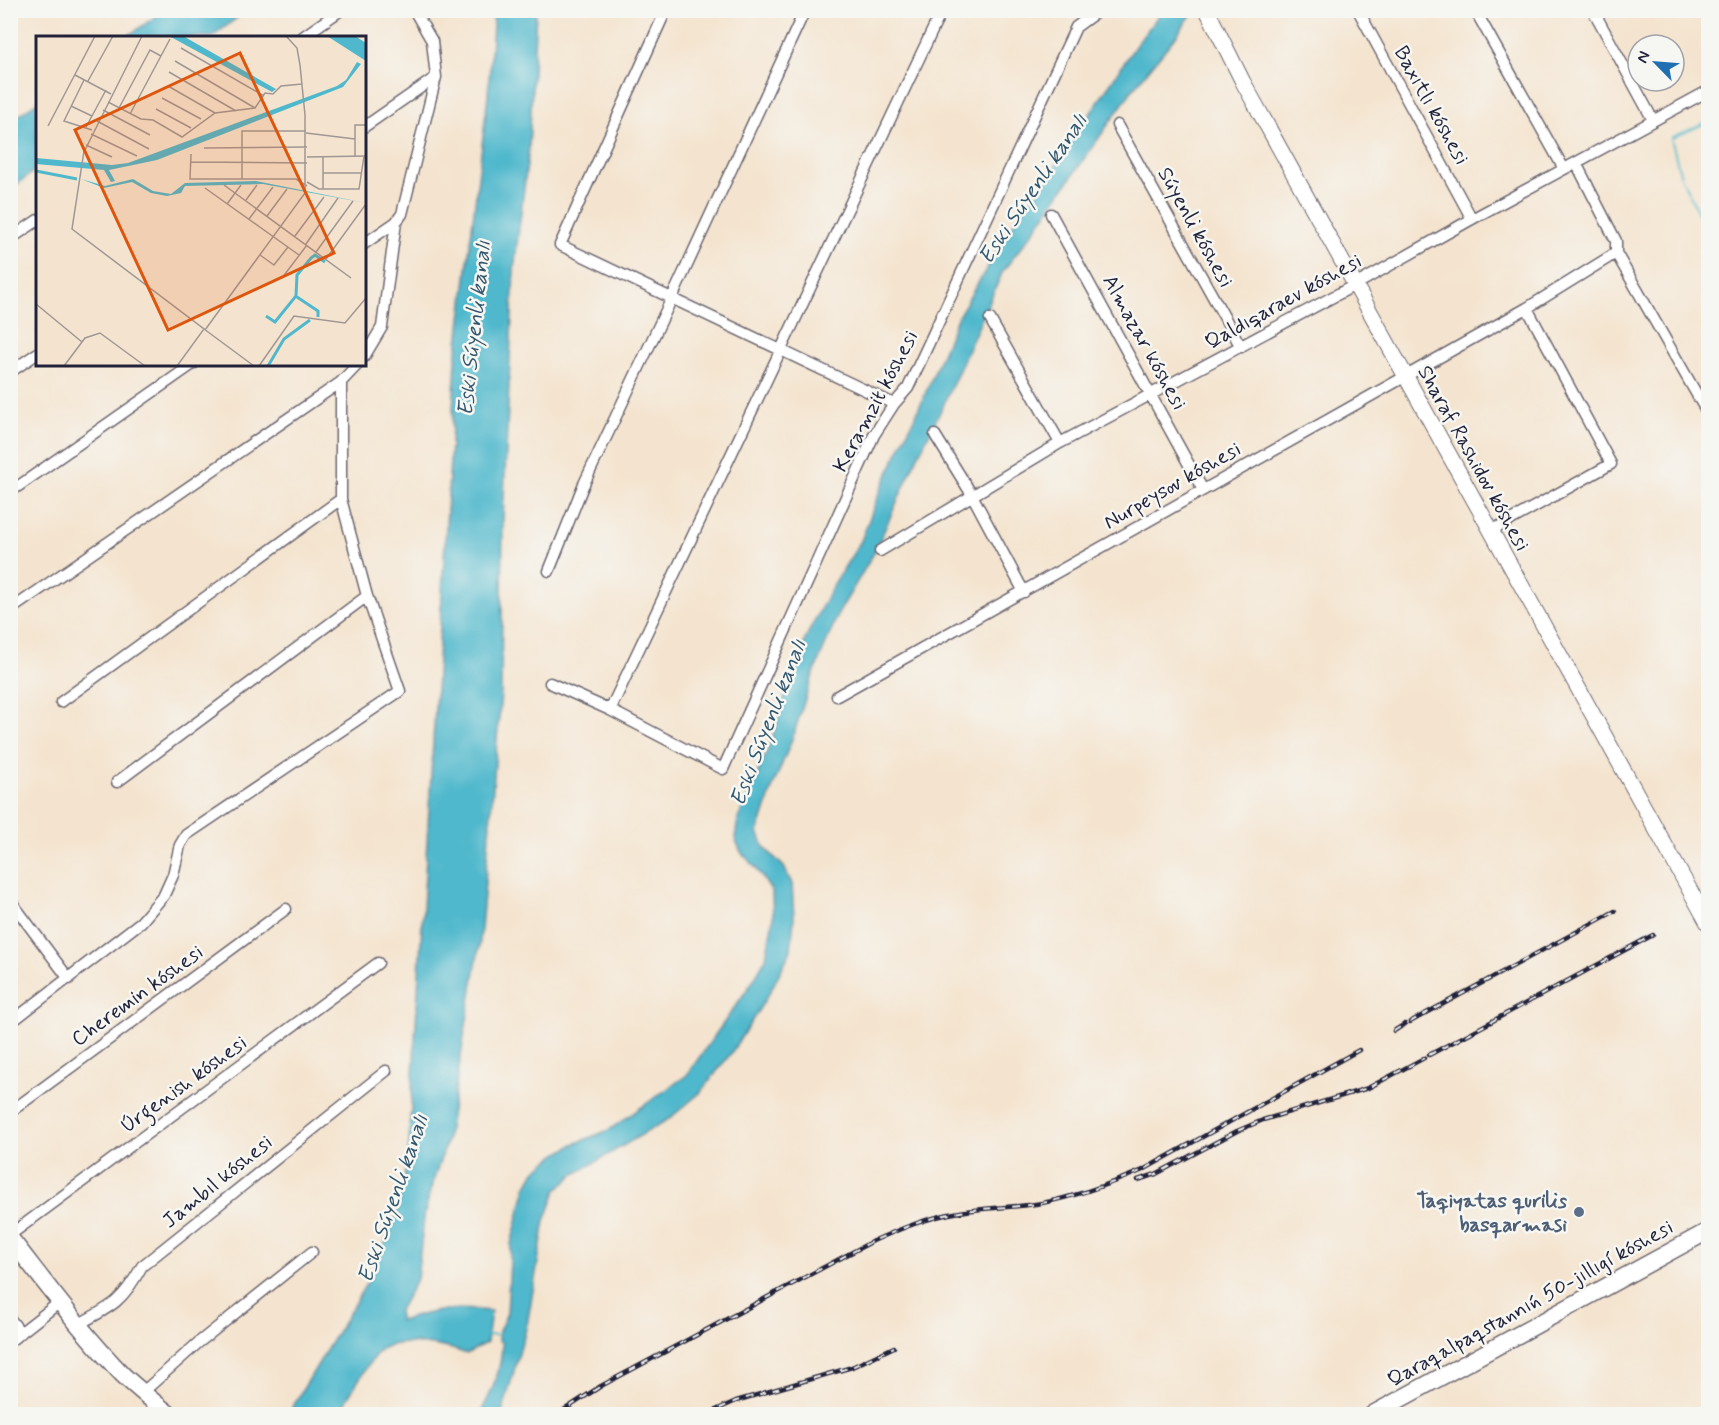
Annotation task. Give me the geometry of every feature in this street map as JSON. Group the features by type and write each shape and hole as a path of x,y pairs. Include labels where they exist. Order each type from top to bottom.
{"main road":[{"name":"Qaraqalpaqstannıń 50-jıllıǵı kóshesi","path":"1373,1414 1708,1231"},
{"path":"10,1237 60,1302 109,1360 169,1414"}],"street":[{"path":"305,36 340,10"},
{"path":"366,243 396,222 402,214 436,77 432,41 414,10"},
{"path":"666,10 560,245 671,300 894,404"},
{"path":"549,571 583,486 805,10"},
{"path":"610,710 942,10"},
{"name":"Keramzit kóshesi","path":"550,683 610,710 723,769 874,435 894,404 908,388 1076,27 1099,10"},
{"name":"Sharaf Rashidov kóshesi","path":"1207,10 1243,82 1708,923"},
{"name":"Baxıtlı kóshesi","path":"1358,10 1472,219"},
{"path":"1475,10 1564,169"},
{"path":"1593,10 1653,120"},
{"path":"366,126 436,77"},
{"name":"Qaldıqaraev kóshesi","path":"880,552 1060,443 1241,347 1708,91"},
{"name":"Súyenli kóshesi","path":"1117,125 1241,347"},
{"path":"1576,163 1616,241 1616,253 1708,414"},
{"name":"Almazar kóshesi","path":"1051,214 1203,490"},
{"path":"10,239 36,221"},
{"path":"366,354 382,327 396,222"},
{"name":"Nurpeysov kóshesi","path":"837,696 1527,308 1616,253"},
{"path":"1491,531 1611,464 1527,308"},
{"path":"990,319 1060,443"},
{"path":"10,372 36,354"},
{"path":"10,492 190,366"},
{"path":"10,610 341,382 356,366"},
{"path":"10,1023 141,922 164,895 173,875 180,846 186,835 400,691 367,596 341,499 341,382"},
{"path":"935,435 972,495 1024,592"},
{"path":"61,702 341,499"},
{"path":"117,782 367,596"},
{"path":"10,900 69,979"},
{"name":"Cheremin kóshesi","path":"10,1112 286,909"},
{"name":"Úrgenish kóshesi","path":"10,1237 378,963"},
{"name":"Jambıl kóshesi","path":"79,1324 110,1308 130,1288 142,1266 386,1071"},
{"path":"143,1392 198,1343 312,1252"},
{"path":"10,1341 60,1302"},
{"path":"10,1319 21,1333"}],"water":[{"path":"164,10 246,11 213,36 127,36"},
{"name":"Eski Súyenli kanalı","path":"494,11 536,11 529,148 514,269 503,521 501,693 480,941 447,1140 424,1218 417,1279 398,1312 400,1321 445,1310 491,1311 487,1342 467,1354 424,1344 390,1345 381,1349 372,1359 338,1414 288,1414 371,1276 397,1214 408,1156 456,360 488,95"},
{"path":"1162,11 1194,11 1133,89 1003,271 874,553 838,614 812,678 758,832 764,847 784,867 792,884 794,919 791,950 770,992 732,1052 700,1093 669,1119 573,1175 556,1191 545,1221 527,1325 503,1410 501,1414 480,1414 492,1389 500,1362 502,1343 498,1340 499,1331 507,1313 511,1244 526,1187 535,1171 551,1158 574,1144 609,1130 687,1075 751,984 766,958 773,919 772,892 756,868 741,852 735,838 738,819 771,742 807,635 832,587 861,541 879,493 923,399 957,318 1015,221 1046,180 1136,45"},
{"path":"36,103 36,170 11,189 11,121"}],"waterway":[{"path":"1708,122 1671,138 1681,177 1708,233"},
{"path":"486,1335 499,1335"}],"railway":[{"path":"1410,1022 1615,911"},
{"path":"1429,1055 1653,935"},
{"path":"1394,1031 1405,1024"},
{"path":"558,1414 601,1386 873,1241 905,1227 949,1214 1042,1203 1118,1180 1143,1170 1359,1050"},
{"path":"1138,1180 1156,1174 1237,1131 1263,1120 1368,1088 1424,1058"},
{"path":"707,1414 736,1401 852,1367 894,1347"}],"place":[{"name":"Taqiyatas qurilis basqarmasi","path":"1579,1212"}]}
